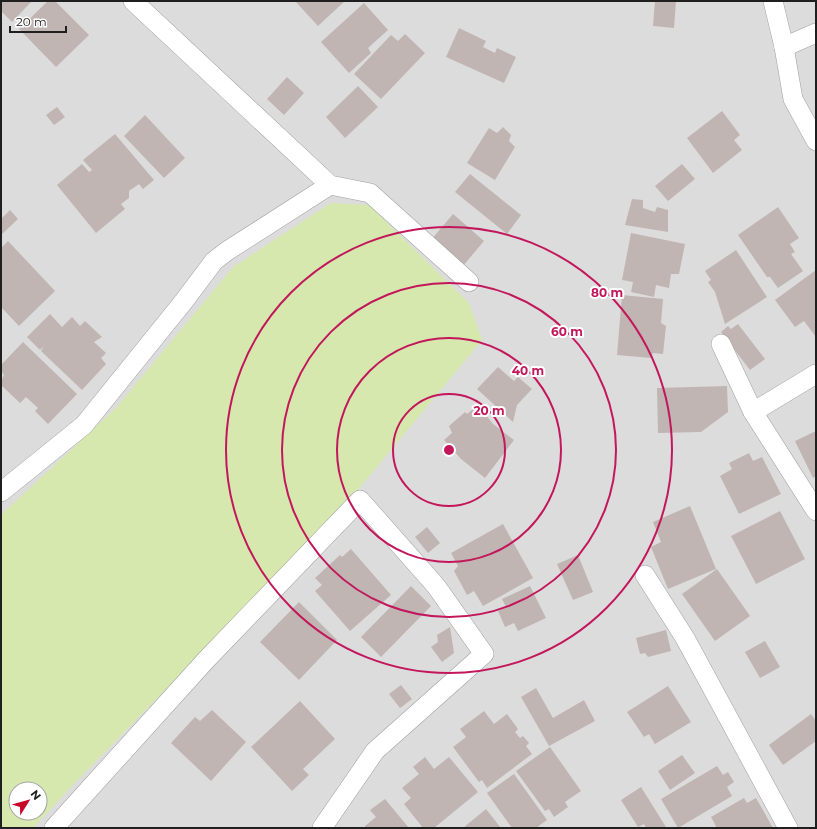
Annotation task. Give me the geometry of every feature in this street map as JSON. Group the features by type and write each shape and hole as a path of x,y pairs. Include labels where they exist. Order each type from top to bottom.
{"street":[{"path":"133,1 330,185 370,193 469,282"},
{"path":"773,1 784,47 793,99 816,141"},
{"path":"784,47 816,33"},
{"path":"1,492 84,425 184,301 214,261 227,251 330,185"},
{"path":"721,344 753,412 816,511"},
{"path":"753,412 816,374"},
{"path":"54,828 206,660 360,500 436,586 484,654 375,751 322,828"},
{"path":"645,575 685,638 788,828"}],"shaded area":[{"path":"1,1 816,1 816,828 1,828"}],"green space":[{"path":"331,203 369,205 469,303 482,340 357,491 48,812 48,781 8,781 8,821 39,821 33,828 1,828 1,515 116,408 233,267"}],"building":[{"path":"1,1 32,1 12,22 1,11"},
{"path":"48,1 55,1 89,35 56,67 19,29"},
{"path":"295,1 345,1 318,26"},
{"path":"655,1 676,1 674,28 653,26"},
{"path":"364,3 388,30 368,48 371,53 349,73 321,42"},
{"path":"459,28 486,41 483,47 495,53 497,48 516,57 504,83 446,57"},
{"path":"405,34 425,53 381,99 354,74 391,35 398,41"},
{"path":"287,77 304,93 284,115 267,99"},
{"path":"358,86 378,107 345,138 326,117"},
{"path":"57,107 65,117 54,125 46,115"},
{"path":"722,111 740,135 734,140 742,150 713,173 687,138"},
{"path":"145,115 185,158 164,178 124,136"},
{"path":"503,127 511,135 509,141 515,147 495,180 467,163 489,128 497,133"},
{"path":"115,134 154,180 143,189 139,184 129,191 129,198 121,204 125,209 96,233 57,185 82,164 89,172 92,170 83,160"},
{"path":"682,164 695,179 668,201 655,186"},
{"path":"470,174 521,215 507,234 455,192"},
{"path":"632,199 643,200 643,208 655,212 657,207 668,210 668,232 625,225"},
{"path":"778,207 799,238 790,244 795,252 791,254 803,271 778,288 770,277 767,277 738,235"},
{"path":"10,210 18,219 1,235 1,216 2,218"},
{"path":"453,214 484,241 462,267 431,240"},
{"path":"631,233 685,244 679,274 671,274 669,288 656,285 654,297 631,292 633,282 622,280"},
{"path":"8,241 55,291 19,326 1,307 1,248"},
{"path":"736,250 767,297 725,324 715,292 708,282 711,280 705,271"},
{"path":"816,270 816,337 804,321 795,327 775,300"},
{"path":"622,295 663,299 661,323 666,326 663,354 653,353 651,358 617,355"},
{"path":"50,314 62,327 72,317 80,326 85,321 102,337 94,342 106,353 101,358 106,364 82,390 41,351 44,346 40,350 27,337"},
{"path":"738,324 765,359 750,370 721,332 728,326 731,329"},
{"path":"23,342 77,394 48,424 35,411 38,408 26,397 20,403 1,385 4,375 1,371 1,365"},
{"path":"498,367 514,381 518,377 532,389 517,405 513,422 477,389"},
{"path":"727,386 728,412 701,432 658,433 657,388"},
{"path":"478,405 493,424 514,440 485,478 461,459 444,440 452,433 449,426 465,412 467,414"},
{"path":"816,431 816,476 813,478 795,441"},
{"path":"749,453 753,461 762,457 781,494 739,514 720,476 732,469 729,463"},
{"path":"690,506 716,569 668,589 651,547 661,542 653,522"},
{"path":"780,511 805,559 756,584 731,536"},
{"path":"503,524 533,578 483,606 474,591 467,595 454,571 458,566 451,553"},
{"path":"427,527 440,543 428,553 415,537"},
{"path":"351,549 391,595 350,631 315,591 322,585 315,578 340,555 342,557"},
{"path":"578,555 593,592 573,600 557,564"},
{"path":"717,569 750,616 715,641 682,594"},
{"path":"411,586 431,606 381,657 361,637"},
{"path":"530,586 546,618 518,631 514,623 505,627 498,611 506,607 502,599"},
{"path":"299,602 337,640 299,680 260,642"},
{"path":"450,627 454,653 442,662 431,647 438,642 437,635"},
{"path":"666,630 671,651 648,657 645,653 640,654 636,638"},
{"path":"765,641 780,667 760,678 745,652"},
{"path":"401,685 412,699 400,708 389,694"},
{"path":"668,686 691,722 655,744 649,734 644,737 627,712"},
{"path":"536,688 553,718 584,700 595,721 549,746 521,697"},
{"path":"300,701 335,739 303,769 309,775 292,791 251,747"},
{"path":"212,710 246,742 211,781 171,743 195,717 200,721"},
{"path":"484,711 494,724 507,714 518,729 515,732 520,738 523,736 529,743 526,746 532,754 487,788 482,780 479,782 453,747 466,737 460,729"},
{"path":"811,714 816,721 816,741 783,765 769,745"},
{"path":"550,747 581,791 565,802 568,807 554,817 549,809 545,811 516,771"},
{"path":"682,755 695,773 670,790 658,771"},
{"path":"425,757 434,769 449,757 478,792 434,828 423,828 404,804 411,798 402,788 419,774 413,767"},
{"path":"717,766 723,775 728,772 734,782 727,787 732,796 678,828 661,799"},
{"path":"514,774 547,820 536,828 512,828 487,793"},
{"path":"641,787 666,827 646,828 644,824 638,827 621,800"},
{"path":"744,798 747,803 756,798 773,828 717,828 711,817"},
{"path":"385,799 409,828 365,828 365,826 376,817 370,810"},
{"path":"486,809 501,828 463,828"}]}
